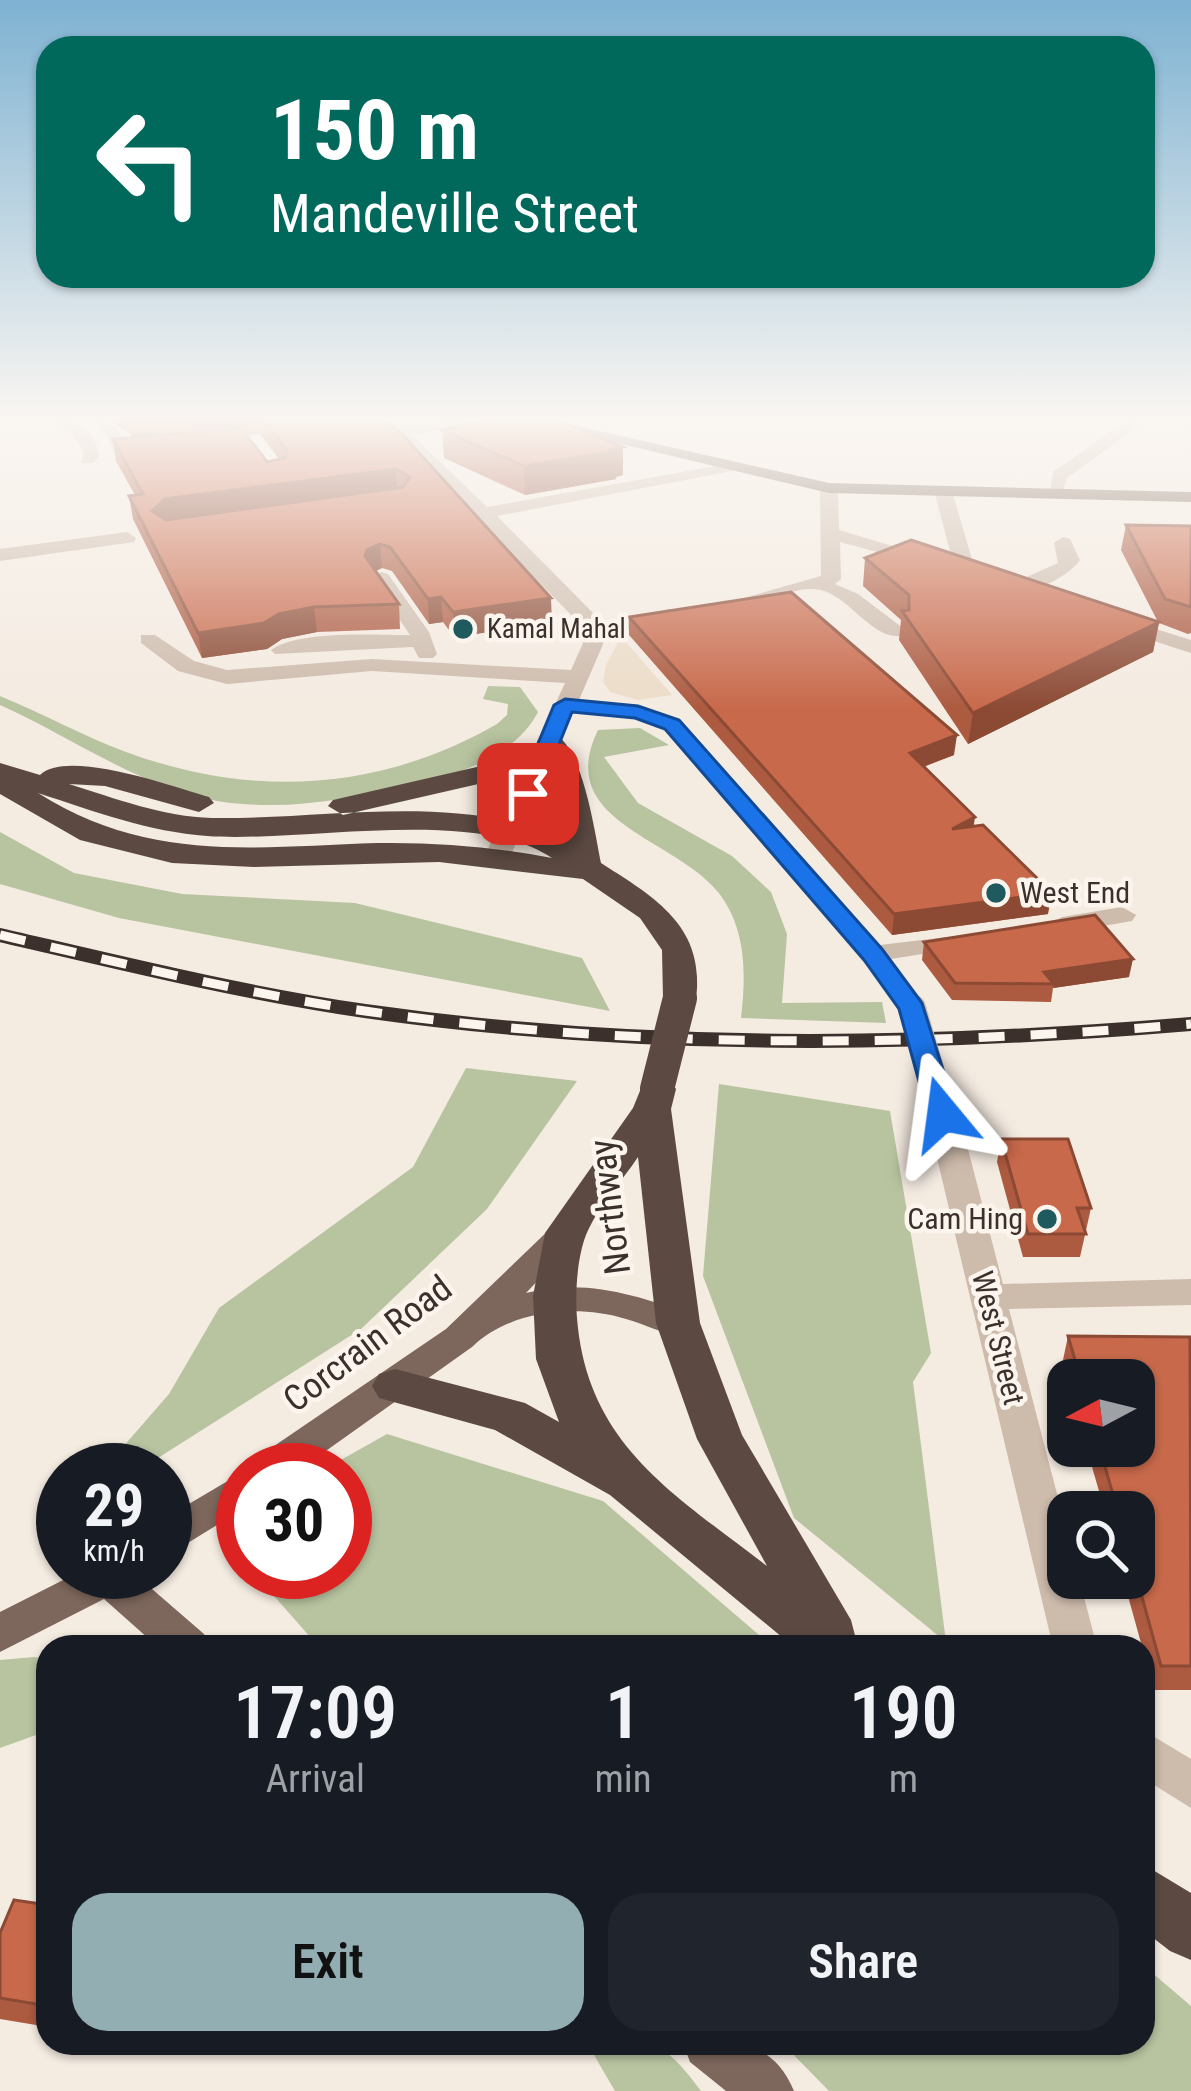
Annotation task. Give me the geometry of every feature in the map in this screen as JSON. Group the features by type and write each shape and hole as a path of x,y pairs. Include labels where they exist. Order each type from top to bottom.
{"highway":[{"path":"3,776 106,777 194,803 260,811 394,798 547,751 572,792 588,872"},
{"path":"3,776 59,820 94,835 171,855 271,859 419,852 503,842"},
{"name":"Northway","path":"503,842 588,872 652,911 680,950 680,998 654,1099 566,1233 554,1296 558,1359 575,1410 630,1486 821,1635"},
{"name":"Northway","path":"654,1099 678,1323 720,1438 829,1635"},
{"path":"395,1386 508,1417 630,1486"},
{"path":"1155,1902 1191,1930"}],"main road":[{"name":"Corcrain Road","path":"310,1443 395,1386 478,1320 566,1233"},
{"path":"478,1320 554,1296 607,1297 678,1323"},
{"path":"0,1633 66,1599"},
{"path":"138,1599 176,1635"},
{"path":"724,2055 767,2091"}],"street":[{"path":"485,514 603,625"},
{"path":"822,585 833,572 831,514"},
{"path":"955,514 991,581"},
{"path":"98,524 124,530 131,546 111,558"},
{"path":"832,534 1038,597"},
{"path":"0,555 127,538"},
{"path":"991,581 1065,567 1070,560 1063,543"},
{"path":"381,578 422,640 430,666"},
{"path":"722,605 822,585 851,598 896,632"},
{"path":"603,625 699,609"},
{"path":"1104,618 1191,647"},
{"path":"503,842 603,625"},
{"path":"148,639 186,666 227,677 372,665 578,677"},
{"path":"282,650 340,642 422,640"},
{"name":"West Street","path":"565,705 638,712 672,724 873,954 912,1008 939,1099 1072,1635"},
{"path":"1025,931 1122,914"},
{"path":"873,954 981,938"},
{"path":"988,1297 1191,1292"},
{"path":"1155,1760 1191,1786"}],"green space":[{"path":"488,686 520,687 538,712 501,751 433,780 293,804 217,801 161,785 0,705 0,696 110,746 174,767 222,777 316,781 408,763 497,724 507,715 508,704 483,699"},
{"path":"640,728 669,745 604,757 638,803 732,856 771,892 787,934 782,1003 882,1002 886,1023 741,1018 742,953 728,906 698,873 625,825 605,807 592,786 588,761 598,730"},
{"path":"0,832 74,873 182,894 355,903 582,958 610,1011 119,918 0,884"},
{"path":"466,1068 577,1081 487,1209 361,1329 182,1443 126,1443 169,1394 219,1308 413,1167"},
{"path":"719,1084 890,1111 931,1353 913,1382 945,1635 937,1635 794,1518 703,1276"},
{"path":"387,1434 603,1501 759,1635 308,1635 277,1599 372,1599 371,1443"},
{"path":"36,1657 36,1735 0,1748 0,1660"},
{"path":"1155,1975 1191,2006 1191,2091 829,2091 794,2055 1155,2055"},
{"path":"594,2055 669,2055 701,2091 615,2091"}],"shaded area":[{"path":"621,636 672,695 638,700 610,692 603,682 606,665"}],"building":[{"path":"138,514 156,514 166,520 212,514 474,514 551,598 453,612 441,597 428,599 390,547 380,544 365,556 399,604 314,607 279,614 264,623 198,633"},
{"path":"1126,525 1191,526 1191,607 1165,599"},
{"path":"911,540 1159,622 973,713 902,611 909,610 909,595 865,558"},
{"path":"791,592 957,735 910,753 975,817 952,829 983,825 1052,893 894,914 629,617"},
{"path":"1095,915 1133,959 1044,972 1054,984 955,983 924,942"},
{"path":"1001,1139 1068,1139 1091,1208 1077,1208 1086,1234 1028,1234"},
{"path":"1068,1336 1190,1337 1191,1666 1161,1666 1143,1599 1155,1599 1155,1491 1112,1491 1105,1467 1155,1467 1155,1359 1075,1359"},
{"path":"14,1900 36,1903 36,2004 0,1998 0,1933"}],"railway":[{"path":"0,935 319,1004 571,1033 881,1040 1191,1024"}],"place":[{"name":"Kamal Mahal","path":"463,629"},
{"name":"West End","path":"996,893"},
{"name":"Cam Hing","path":"1047,1219"}],"route":[{"path":"528,794 565,705 638,712 672,724 873,954 912,1008 943,1114"}]}
